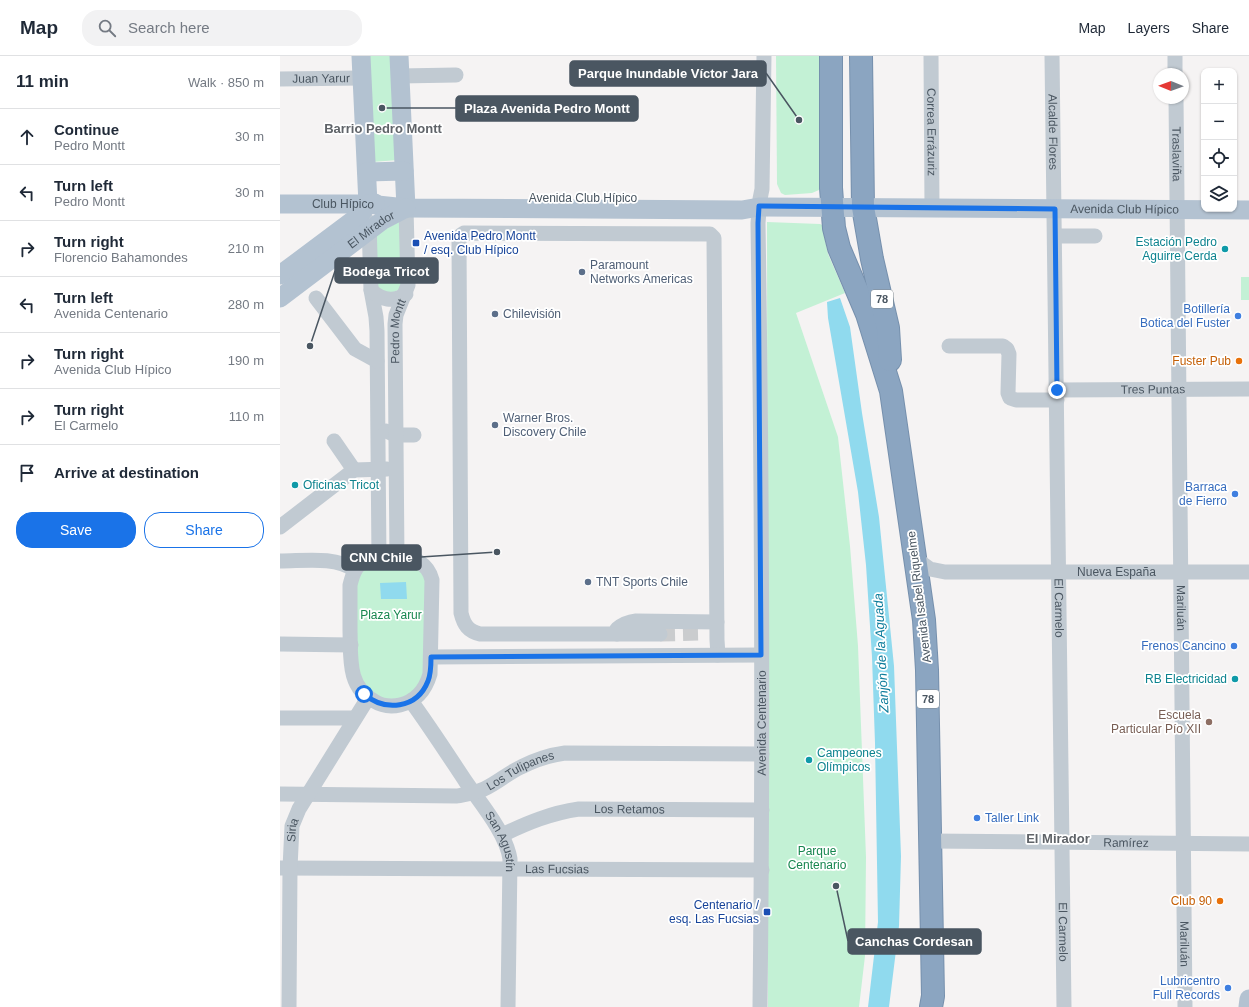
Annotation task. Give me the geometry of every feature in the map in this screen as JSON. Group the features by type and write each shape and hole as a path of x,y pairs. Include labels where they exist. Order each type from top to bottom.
{"highway":[{"name":"Avenida Isabel Riquelme","path":"832,56 832,207 834,228 839,248 867,314 891,391"},
{"name":"Avenida Isabel Riquelme","path":"861,56 863,207 872,259 888,328 891,391 916,559 927,649 933,1003"}],"main road":[{"name":"Pedro Montt","path":"361,56 368,204"},
{"name":"Pedro Montt","path":"399,56 406,203"},
{"path":"367,172 404,171"},
{"name":"Avenida Club Hípico","path":"406,203 663,204 742,210 759,206 1249,210"},
{"name":"Club Hípico","path":"280,204 406,203"},
{"name":"El Mirador","path":"280,298 406,203"},
{"path":"338,204 344,217 344,226"},
{"name":"El Mirador","path":"280,275 360,215 368,204"},
{"path":"1248,1007 1249,999"}],"street":[{"name":"Avenida Centenario","path":"760,1007 762,754 758,223 762,189 764,56"},
{"name":"Correa Errázuriz","path":"931,56 932,208"},
{"name":"Alcalde Flores","path":"1052,56 1055,209"},
{"path":"1175,56 1175,68"},
{"path":"400,76 456,75"},
{"name":"Juan Yarur","path":"280,79 362,78"},
{"name":"Traslaviña","path":"1176,104 1177,209"},
{"name":"Pedro Montt","path":"397,560 395,319 406,294 409,279 406,203"},
{"name":"Pedro Montt","path":"368,204 371,290 376,317 379,560"},
{"name":"El Carmelo","path":"1055,209 1064,1007"},
{"name":"Mariluán","path":"1177,209 1185,1007"},
{"path":"660,634 480,634 467,627 463,621 461,605 459,240 464,233 710,234 714,238 718,655"},
{"path":"1055,236 1095,236"},
{"path":"371,290 377,295 387,299 397,298 406,294"},
{"path":"316,298 355,349 377,361"},
{"name":"Tres Puntas","path":"949,346 1003,346 1007,349 1008,393 1010,398 1016,400 1057,395 1179,389 1249,389"},
{"path":"377,422 384,430 395,435 414,435"},
{"path":"334,441 354,470"},
{"path":"280,527 354,470 396,468"},
{"name":"Nueva España","path":"916,559 930,569 945,572 1249,572"},
{"path":"397,560 418,561 424,565 432,580 430,674 423,691 411,701 399,705 388,706 378,704 368,698 358,687 354,679 351,668 350,585 355,570 364,562 397,560"},
{"path":"280,561 336,561 355,570"},
{"path":"617,634 617,629 627,622 717,622"},
{"path":"280,644 351,645"},
{"path":"431,657 761,655"},
{"name":"Siria","path":"289,1007 285,868 294,821 299,809 310,794 368,698"},
{"name":"San Agustín","path":"411,701 502,835 509,852 508,1007"},
{"path":"280,718 356,718"},
{"name":"Los Tulipanes","path":"280,794 457,796 474,793 486,788 527,764 544,757 560,754 762,754"},
{"name":"Los Retamos","path":"502,835 544,816 579,809 762,810"},
{"name":"Ramírez","path":"930,841 1249,844"},
{"name":"Las Fucsias","path":"285,868 762,870"}],"green space":[{"path":"367,56 393,56 398,160 372,162"},
{"path":"776,56 821,56 820,186 819,190 812,193 785,195 781,193 777,184"},
{"path":"402,220 405,287 387,295 376,287 374,236"},
{"name":"Parque Centenario","path":"767,222 822,225 828,254 845,293 796,313 838,437 850,546 858,646 866,857 865,956 859,1007 768,1007"},
{"path":"1241,277 1249,277 1249,300 1241,300"},
{"name":"Plaza Yarur","path":"364,567 416,567 423,573 427,584 426,654 422,683 406,697 387,700 368,692 357,670 355,586"}],"water":[{"name":"Zanjón de la Aguada","path":"840,298 850,327 879,517 894,666 901,856 899,926 889,1007 868,1007 878,922 872,657 866,565 858,492 828,318 827,302"},
{"path":"406,582 407,599 381,599 380,583"}],"tunnel":[{"path":"660,634 703,633"}],"place":[{"name":"Plaza Avenida Pedro Montt","path":"382,108"},
{"name":"Parque Inundable Víctor Jara","path":"799,120"},
{"name":"Avenida Pedro Montt / esq. Club Hípico","path":"416,243"},
{"name":"Estación Pedro Aguirre Cerda","path":"1225,249"},
{"name":"Paramount Networks Americas","path":"582,272"},
{"name":"Chilevisión","path":"495,314"},
{"name":"Botillería Botica del Fuster","path":"1238,316"},
{"name":"Bodega Tricot","path":"310,346"},
{"name":"Fuster Pub","path":"1239,361"},
{"name":"Warner Bros. Discovery Chile","path":"495,425"},
{"name":"Oficinas Tricot","path":"295,485"},
{"name":"Barraca de Fierro","path":"1235,494"},
{"name":"CNN Chile","path":"497,552"},
{"name":"TNT Sports Chile","path":"588,582"},
{"name":"Frenos Cancino","path":"1234,646"},
{"name":"RB Electricidad","path":"1235,679"},
{"name":"Escuela Particular Pío XII","path":"1209,722"},
{"name":"Campeones Olímpicos","path":"809,760"},
{"name":"Taller Link","path":"977,818"},
{"name":"Canchas Cordesan","path":"836,886"},
{"name":"Club 90","path":"1220,901"},
{"name":"Centenario / esq. Las Fucsias","path":"767,912"},
{"name":"Lubricentro Full Records","path":"1228,988"}],"district":[{"name":"Barrio Pedro Montt","path":"383,128"},
{"name":"El Mirador","path":"1058,838"}],"route":[{"path":"364,694 378,704 388,706 399,705 411,701 423,691 428,682 431,657 761,655 759,206 1055,209 1057,390"}]}
